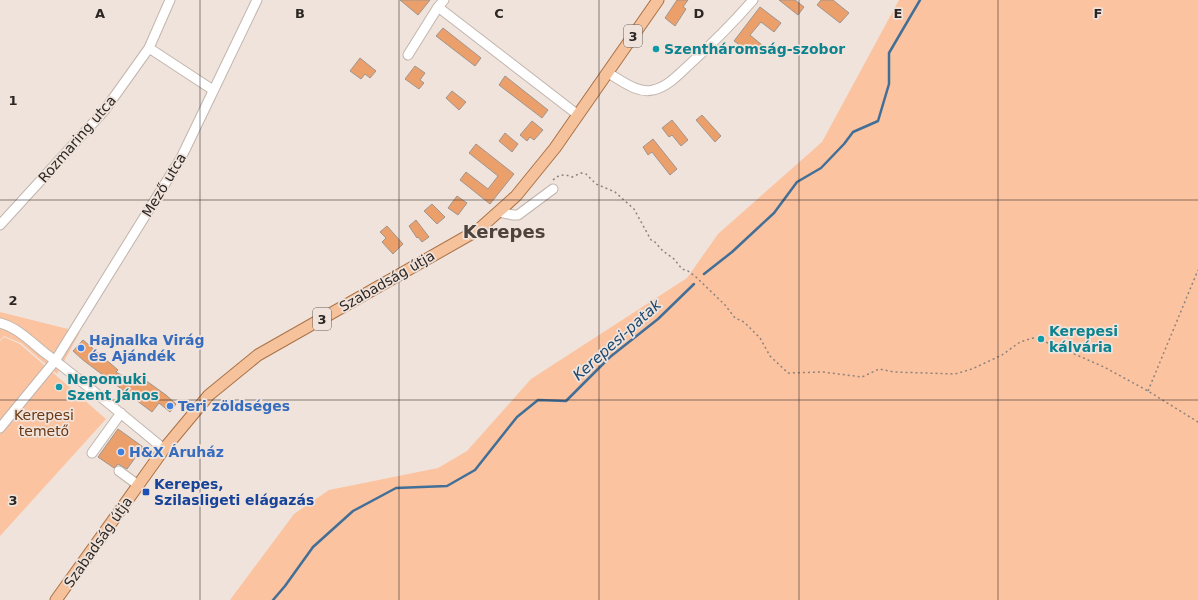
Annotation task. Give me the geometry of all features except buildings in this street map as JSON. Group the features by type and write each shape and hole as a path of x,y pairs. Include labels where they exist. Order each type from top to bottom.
{"main road":[{"name":"Szabadság útja","path":"56,600 164,449 209,395 258,355 478,230 516,196 536,173 608,73 658,0"}],"street":[{"name":"Rozmaring utca","path":"0,225 104,111 149,48 170,0"},
{"name":"Mező utca","path":"0,428 56,361 182,158 256,0"},
{"path":"608,73 633,87 644,90 653,90 665,85 724,33 753,0"},
{"path":"408,55 441,3 578,115"},
{"path":"149,48 213,90"},
{"path":"499,212 513,215 518,214 553,189"},
{"path":"0,324 6,325 56,361 164,449"},
{"path":"92,453 120,414"},
{"path":"119,471 138,485"}],"path":[{"path":"553,189 553,180 560,175 572,177 581,173 586,174 596,184 615,192 634,209 651,240 674,259 682,269 688,271 696,277 725,305 736,318 744,322 760,338 770,356 788,373 822,372 862,377 879,369 894,372 955,374 972,369 1002,355 1020,342 1033,338 1054,345 1104,367 1148,391 1198,422"},
{"path":"1148,391 1198,270"}],"green space":[{"path":"899,0 1198,0 1198,600 230,600 294,514 329,490 438,468 467,451 531,379 687,278 718,234 822,142"},
{"path":"0,312 80,332 57,374 21,343 4,336 0,340"},
{"name":"Kerepesi temető","path":"4,337 20,344 106,419 0,536 0,341"}],"waterway":[{"name":"Kerepesi-patak","path":"704,274 732,252 774,213 797,182 821,168 844,144 853,132 878,121 889,84 889,53 920,0"},
{"name":"Kerepesi-patak","path":"273,600 313,547 353,511 396,488 447,486 475,470 517,417 538,400 566,401 610,357 658,319 694,284"}],"place":[{"name":"Szentháromság-szobor","path":"656,49"},
{"name":"Kerepesi kálvária","path":"1041,339"},
{"name":"Hajnalka Virág és Ajándék","path":"81,348"},
{"name":"Nepomuki Szent János","path":"59,387"},
{"name":"Teri zöldséges","path":"170,406"},
{"name":"H&X Áruház","path":"121,452"},
{"name":"Kerepes, Szilasligeti elágazás","path":"146,492"}],"district":[{"name":"Kerepes","path":"504,231"}]}
